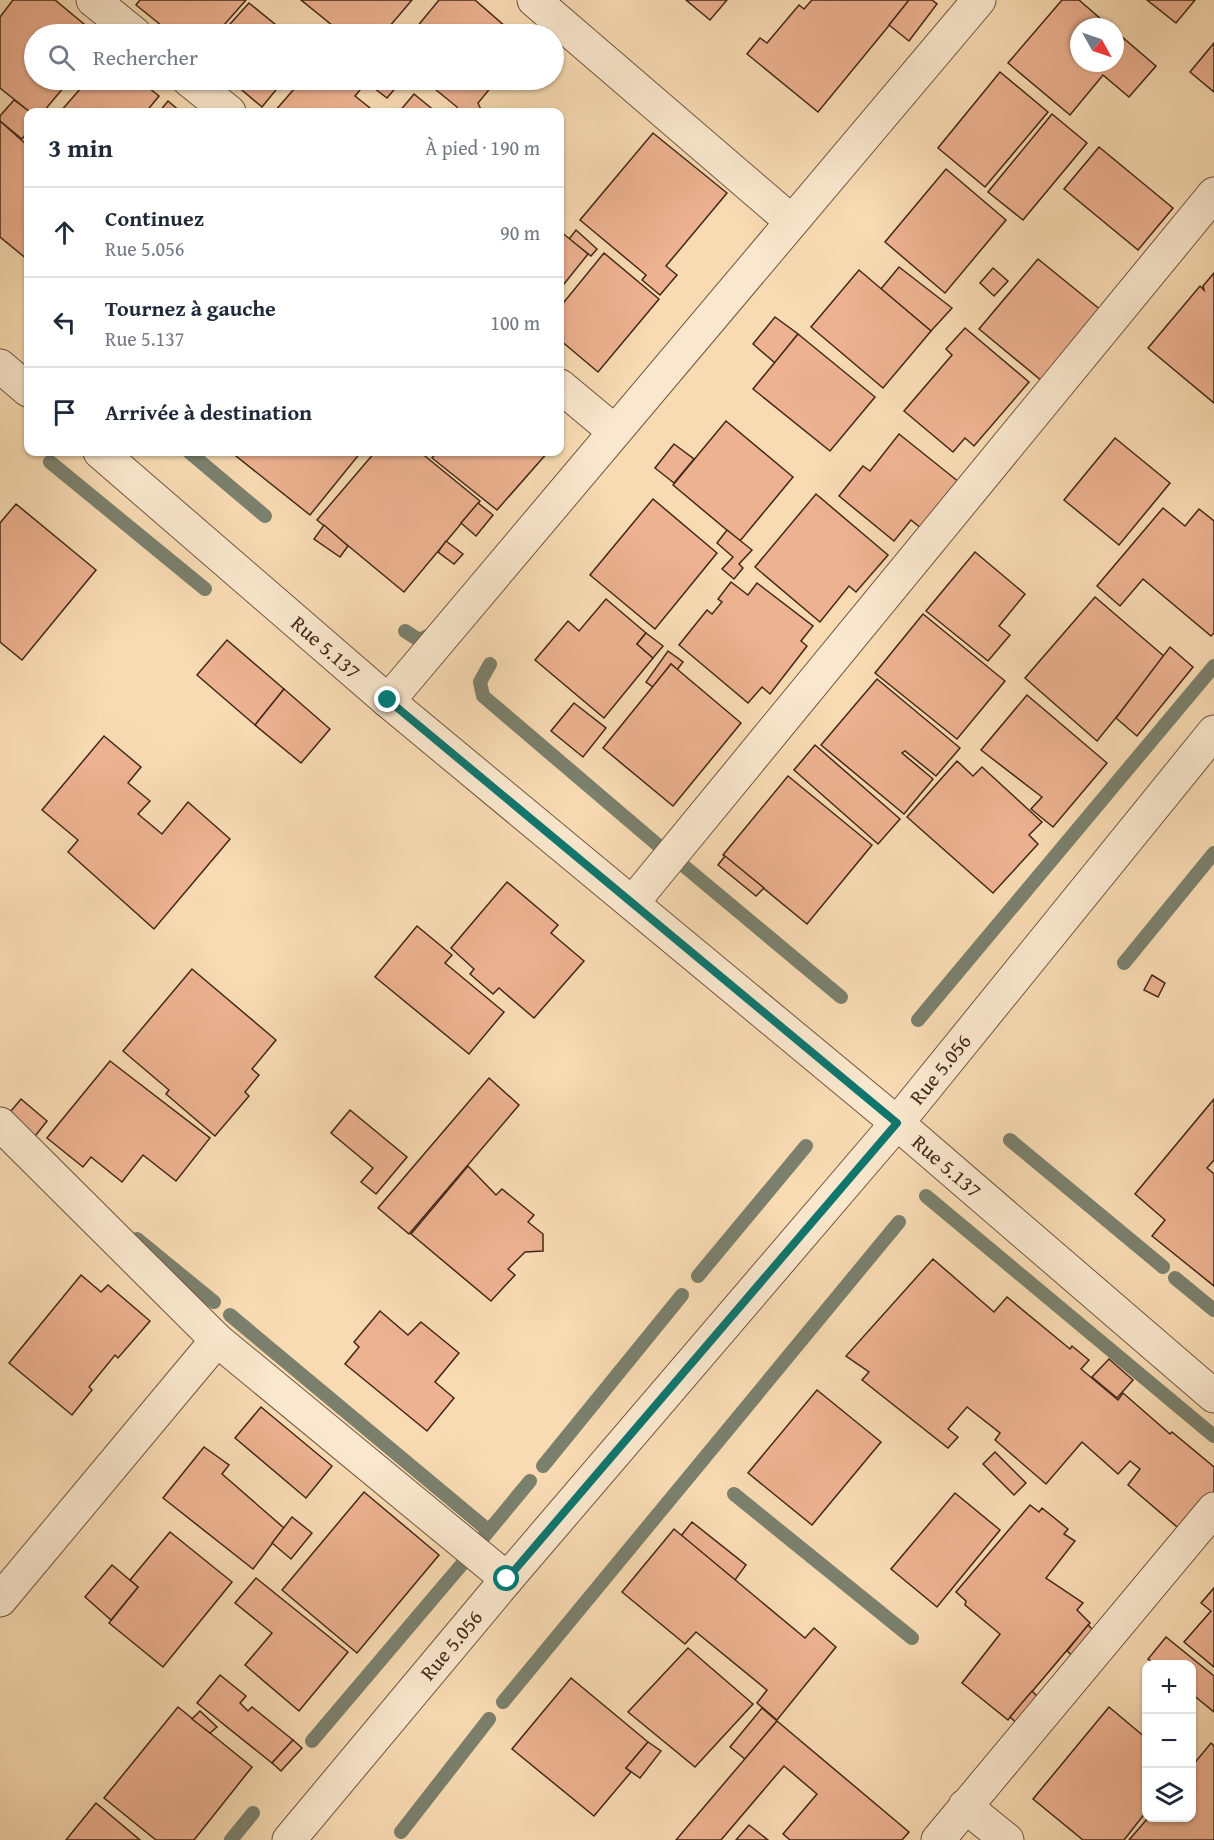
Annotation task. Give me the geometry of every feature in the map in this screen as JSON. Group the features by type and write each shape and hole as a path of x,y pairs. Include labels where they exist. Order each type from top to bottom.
{"street":[{"path":"93,0 123,24"},
{"path":"534,0 562,24"},
{"path":"388,700 979,0"},
{"path":"564,26 791,221"},
{"path":"202,90 224,108"},
{"path":"633,902 1214,194"},
{"path":"0,366 24,387"},
{"path":"564,389 614,431"},
{"name":"Rue 5.137","path":"105,456 388,700 897,1123 1214,1396"},
{"name":"Rue 5.056","path":"289,1840 507,1579 897,1123 1214,732"},
{"path":"0,1124 217,1340 507,1579"},
{"path":"0,1600 217,1340"},
{"path":"938,1840 1214,1509"},
{"path":"965,1806 1007,1840"}],"building":[{"path":"13,0 55,0 84,24 24,24 24,90 62,90 46,108 25,108 0,88 0,17"},
{"path":"140,0 246,0 225,24 160,24 136,5"},
{"path":"301,0 412,0 392,24 331,24"},
{"path":"439,0 475,0 503,24 419,24"},
{"path":"686,0 727,0 710,20"},
{"path":"812,0 910,0 818,112 747,54 760,38 767,43 799,5 804,9"},
{"path":"909,0 932,0 937,4 909,41 889,25"},
{"path":"1062,0 1079,0 1100,18 1070,18 1070,72 1124,72 1124,39 1156,66 1129,97 1103,75 1070,115 1008,63"},
{"path":"1147,0 1195,0 1176,23"},
{"path":"249,3 275,24 230,24"},
{"path":"1214,43 1214,92 1190,72"},
{"path":"1000,72 1048,112 985,187 938,148"},
{"path":"79,90 152,90 159,96 149,108 64,108"},
{"path":"242,90 276,90 262,107"},
{"path":"293,90 360,90 355,96 370,108 278,108"},
{"path":"377,90 394,90 387,98"},
{"path":"436,90 489,90 478,103 480,108 457,107"},
{"path":"414,94 431,108 402,108"},
{"path":"14,100 25,108 22,139 0,121 0,116"},
{"path":"168,101 176,108 162,108"},
{"path":"1052,114 1087,143 1023,220 988,192"},
{"path":"0,121 24,142 24,257 0,237"},
{"path":"653,133 727,193 666,266 677,275 660,295 642,280 646,275 580,220"},
{"path":"1099,147 1173,208 1138,250 1064,189"},
{"path":"946,169 1006,220 945,293 885,242"},
{"path":"576,230 597,249 591,256 569,239"},
{"path":"564,234 588,254 564,284"},
{"path":"604,253 659,299 598,372 564,343 564,302"},
{"path":"1038,259 1107,315 1048,386 979,329"},
{"path":"899,267 952,308 931,331 881,289"},
{"path":"993,268 1008,281 994,296 980,283"},
{"path":"859,270 931,331 883,388 811,327"},
{"path":"1214,273 1214,403 1148,348 1200,286 1204,290 1203,286"},
{"path":"775,317 798,334 775,363 753,344"},
{"path":"965,328 1029,382 974,446 965,438 953,452 904,411 952,355 946,349"},
{"path":"798,334 875,397 830,451 753,389"},
{"path":"726,421 793,477 740,541 673,485"},
{"path":"899,434 959,482 922,529 911,520 894,541 839,496 863,466 870,471"},
{"path":"1115,438 1170,483 1119,545 1064,500"},
{"path":"674,444 694,459 674,483 655,468"},
{"path":"236,456 358,456 310,515"},
{"path":"372,456 425,456 480,501 404,592 317,520"},
{"path":"434,456 544,456 497,510 432,458"},
{"path":"816,494 888,555 856,592 849,586 820,622 755,567"},
{"path":"653,499 717,553 655,629 590,575"},
{"path":"478,503 493,515 476,536 461,523"},
{"path":"16,504 96,570 22,660 0,642 0,523"},
{"path":"1163,508 1185,526 1199,509 1214,521 1214,633 1211,636 1143,579 1120,606 1097,586"},
{"path":"324,525 348,546 340,557 314,539"},
{"path":"727,530 752,550 739,564 743,568 734,579 722,569 733,557 717,543"},
{"path":"446,541 463,554 454,564 438,552"},
{"path":"975,552 1025,594 999,626 1010,635 988,661 926,611"},
{"path":"731,582 748,595 757,583 813,626 801,641 807,646 770,694 762,687 748,703 679,645 707,610 712,614 722,602 718,599"},
{"path":"1095,597 1165,657 1097,741 1025,678"},
{"path":"606,599 646,633 637,644 653,658 604,718 535,660 568,621 579,631"},
{"path":"923,614 1005,681 957,739 875,673"},
{"path":"646,633 663,646 653,658 637,644"},
{"path":"227,640 284,689 255,725 197,675"},
{"path":"1170,647 1193,667 1137,736 1116,718"},
{"path":"668,651 683,662 677,670 671,664 653,687 646,682"},
{"path":"671,664 741,723 673,806 603,748"},
{"path":"877,679 960,748 936,776 905,751 902,753 933,779 904,814 821,745"},
{"path":"284,689 330,729 301,763 255,725"},
{"path":"1027,695 1107,763 1053,827 1031,809 1042,797 981,750"},
{"path":"574,703 606,728 583,757 551,731"},
{"path":"104,736 141,767 128,783 150,801 138,814 162,834 188,802 230,839 154,929 68,852 78,840 42,810"},
{"path":"815,745 900,819 878,844 794,770"},
{"path":"957,761 973,776 982,767 1042,822 1029,835 1038,844 993,893 907,817"},
{"path":"788,776 872,845 807,924 723,855"},
{"path":"725,856 764,888 756,896 718,865"},
{"path":"507,882 558,925 551,933 584,961 534,1018 499,988 493,994 470,974 474,969 451,948"},
{"path":"417,926 452,955 445,963 504,1012 469,1054 375,977"},
{"path":"192,969 276,1040 252,1069 259,1075 245,1092 249,1096 215,1136 166,1094 169,1090 123,1051"},
{"path":"1152,975 1165,983 1158,997 1144,990"},
{"path":"110,1061 210,1138 176,1181 143,1155 122,1182 91,1157 83,1167 47,1138"},
{"path":"489,1078 519,1105 409,1234 378,1208"},
{"path":"21,1099 47,1121 28,1145 1,1123"},
{"path":"1214,1099 1214,1160 1207,1168 1214,1174 1214,1286 1152,1236 1165,1220 1135,1194"},
{"path":"350,1110 407,1157 376,1194 361,1182 373,1168 331,1133"},
{"path":"468,1166 496,1195 502,1189 534,1215 528,1222 543,1234 543,1251 525,1252 508,1269 515,1275 491,1301 411,1234"},
{"path":"933,1259 994,1312 1007,1297 1070,1349 1072,1346 1089,1360 1081,1369 1118,1400 1123,1393 1170,1434 1172,1432 1214,1467 1214,1495 1183,1532 1128,1485 1140,1469 1130,1461 1118,1474 1082,1442 1046,1484 995,1440 1000,1433 967,1407 948,1429 958,1437 948,1448 862,1380 869,1372 846,1356"},
{"path":"81,1275 101,1292 108,1285 150,1321 118,1358 115,1355 89,1387 92,1390 72,1415 9,1363"},
{"path":"380,1311 408,1335 421,1322 459,1353 435,1382 454,1398 427,1431 345,1364 359,1347 354,1342"},
{"path":"1109,1359 1133,1380 1117,1398 1092,1377"},
{"path":"817,1390 881,1442 812,1525 748,1473"},
{"path":"261,1407 332,1466 306,1498 235,1438"},
{"path":"204,1447 229,1465 222,1474 284,1528 253,1569 163,1498"},
{"path":"995,1452 1026,1483 1014,1495 983,1464"},
{"path":"364,1492 439,1555 357,1653 282,1590"},
{"path":"955,1493 1000,1530 937,1607 891,1569"},
{"path":"1030,1505 1039,1512 1042,1508 1068,1529 1064,1534 1075,1541 1046,1578 1083,1603 1077,1610 1090,1623 1008,1720 962,1683 1000,1634 965,1605 966,1601 956,1592"},
{"path":"292,1517 312,1533 291,1559 272,1543"},
{"path":"692,1522 746,1565 735,1580 681,1536"},
{"path":"674,1529 805,1638 814,1628 836,1647 777,1720 757,1703 767,1690 696,1632 685,1644 622,1592"},
{"path":"170,1532 232,1582 163,1667 109,1623 138,1587 130,1580"},
{"path":"112,1565 138,1587 111,1620 85,1597"},
{"path":"256,1578 348,1652 299,1711 245,1665 272,1633 235,1603"},
{"path":"1214,1588 1214,1667 1184,1642 1211,1611 1201,1603"},
{"path":"1088,1625 1096,1633 1076,1659 1067,1651"},
{"path":"1166,1637 1194,1660 1149,1660"},
{"path":"688,1648 753,1704 695,1767 628,1712"},
{"path":"1196,1661 1214,1676 1214,1712 1196,1697"},
{"path":"220,1675 246,1696 240,1703 248,1711 252,1707 293,1740 272,1763 197,1703"},
{"path":"571,1678 648,1742 626,1768 631,1772 594,1816 512,1749"},
{"path":"1032,1691 1043,1702 1021,1727 1010,1717"},
{"path":"178,1707 252,1767 194,1840 156,1840 104,1798"},
{"path":"1109,1707 1142,1735 1142,1817 1124,1840 1083,1840 1033,1799"},
{"path":"762,1708 777,1721 745,1759 730,1747"},
{"path":"200,1711 217,1727 210,1733 192,1719"},
{"path":"777,1721 909,1832 902,1840 790,1840 783,1834 817,1794 784,1766 721,1840 676,1840"},
{"path":"293,1740 302,1748 281,1771 272,1763"},
{"path":"648,1742 661,1751 640,1778 626,1768"},
{"path":"1211,1743 1214,1746 1214,1840 1129,1840 1145,1822 1196,1822 1196,1761"},
{"path":"96,1803 140,1840 66,1840"},
{"path":"749,1825 768,1840 736,1840"}],"waterway":[{"path":"194,456 265,516"},
{"path":"50,462 205,589"},
{"path":"405,631 419,640 435,633"},
{"path":"490,664 480,682 483,696 659,846"},
{"path":"918,1020 1214,666"},
{"path":"1124,963 1214,853"},
{"path":"678,861 841,997"},
{"path":"1010,1140 1163,1267"},
{"path":"698,1276 806,1146"},
{"path":"926,1196 1214,1436"},
{"path":"503,1702 899,1222"},
{"path":"137,1239 214,1302"},
{"path":"1175,1278 1214,1310"},
{"path":"543,1466 682,1295"},
{"path":"230,1315 483,1526"},
{"path":"477,1545 530,1481"},
{"path":"734,1494 912,1638"},
{"path":"312,1741 463,1563"},
{"path":"401,1832 489,1719"},
{"path":"231,1840 253,1813"}],"route":[{"path":"388,700 897,1123 507,1579"}]}
